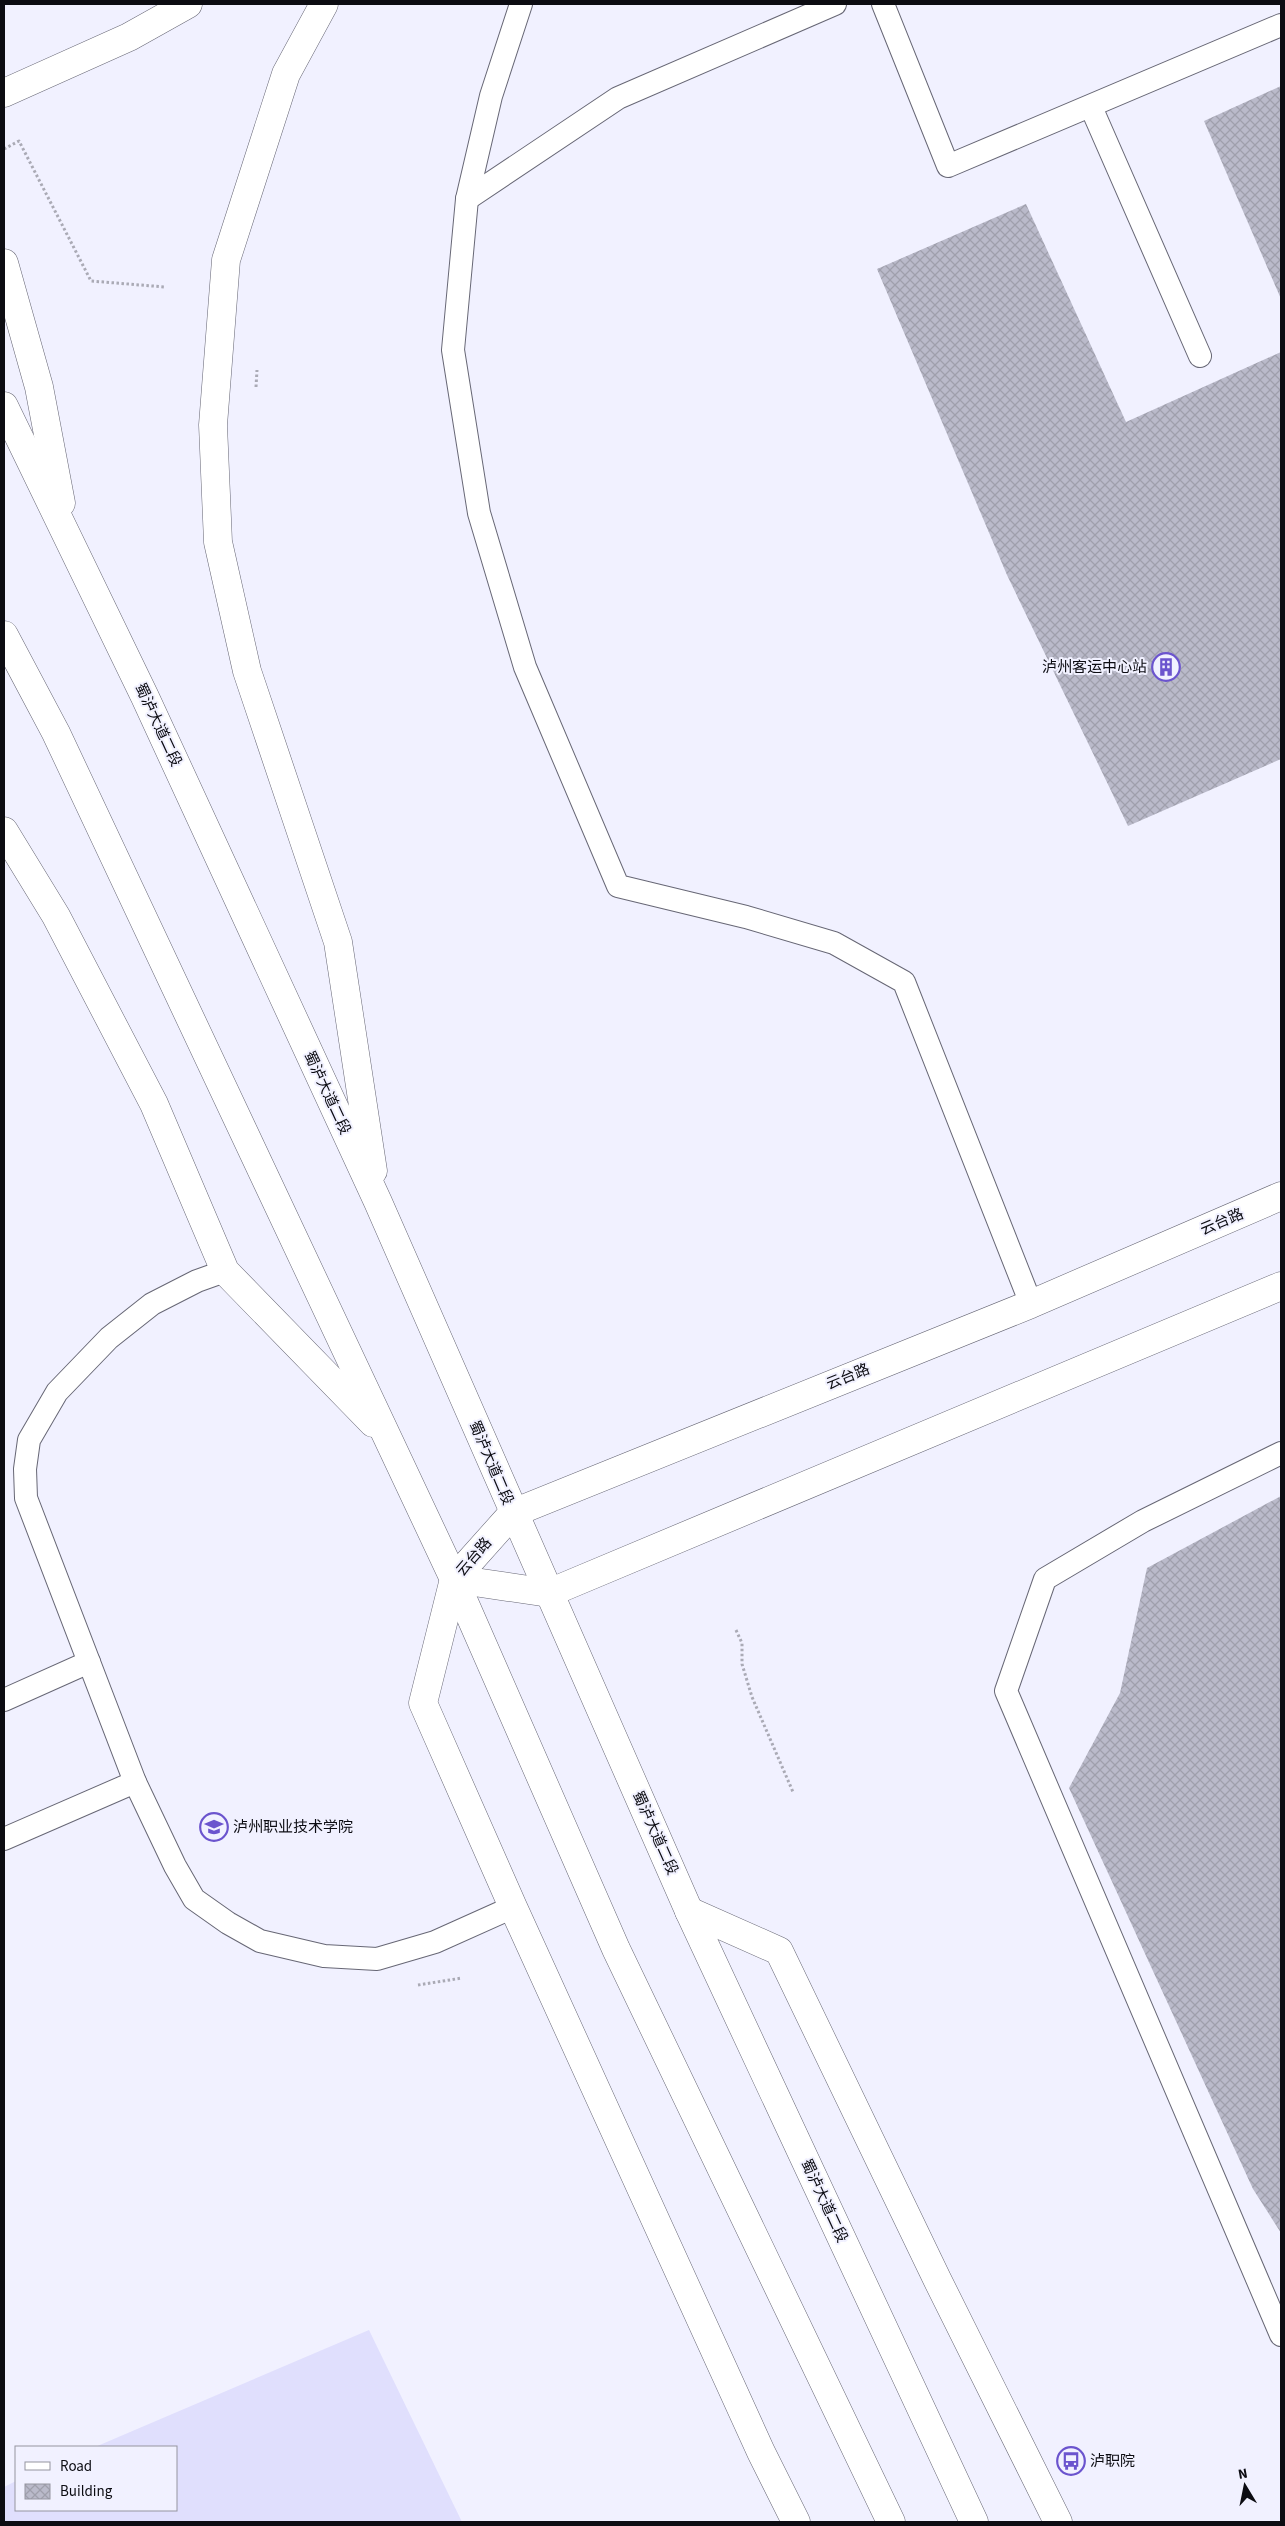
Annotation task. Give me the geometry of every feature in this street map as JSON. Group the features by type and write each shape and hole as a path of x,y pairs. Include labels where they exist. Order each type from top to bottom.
{"main road":[{"path":"10,90 129,37 188,4"},
{"path":"324,4 286,74 226,260 213,425 218,542 247,671 338,942 378,1202"},
{"path":"4,263 39,387 68,539"},
{"name":"蜀泸大道二段","path":"4,406 145,697 378,1202 689,1911 974,2522"},
{"path":"4,635 56,733 388,1438 454,1579 616,1949 891,2522"},
{"path":"4,831 56,916 154,1104 225,1271 388,1438"},
{"name":"云台路","path":"454,1579 513,1513 1030,1304 1281,1196"},
{"path":"549,1593 1281,1286"},
{"path":"454,1579 423,1703 513,1907 761,2452 796,2522"},
{"name":"云台路","path":"454,1579 549,1593"},
{"path":"689,1911 779,1951 937,2279 1058,2522"}],"lane":[{"path":"522,4 491,96 467,199 453,350 479,513 525,666 618,886 746,917 834,943 904,982 1030,1304"},
{"path":"467,199 618,98 835,4"},
{"path":"883,4 948,166 1281,25"},
{"path":"1091,107 1200,356"},
{"path":"225,1271 197,1281 152,1304 110,1338 57,1392 29,1440 25,1469 26,1498 135,1782 175,1866 194,1899 228,1923 260,1941 324,1956 377,1959 435,1942 513,1907"},
{"path":"1281,1453 1143,1521 1045,1579 1006,1691 1103,1916 1275,2326 1281,2335"},
{"path":"4,1700 89,1662"},
{"path":"4,1839 135,1782"}],"path":[{"path":"4,149 19,141 92,281 164,287"},
{"path":"736,1630 742,1643 742,1664 752,1697 793,1792"}],"shaded area":[{"path":"369,2330 462,2522 4,2522 4,2487 15,2482 15,2511 178,2511 178,2446 97,2446"}],"building":[{"path":"1281,86 1281,299 1204,121"},
{"path":"1026,204 1126,422 1281,352 1281,759 1128,826 1007,575 877,269"},
{"path":"1281,1496 1281,2233 1253,2189 1069,1788 1120,1693 1147,1568"}],"place":[{"name":"泸州客运中心站","path":"1166,667"},
{"name":"泸州职业技术学院","path":"214,1827"},
{"name":"泸职院","path":"1071,2461"}]}
